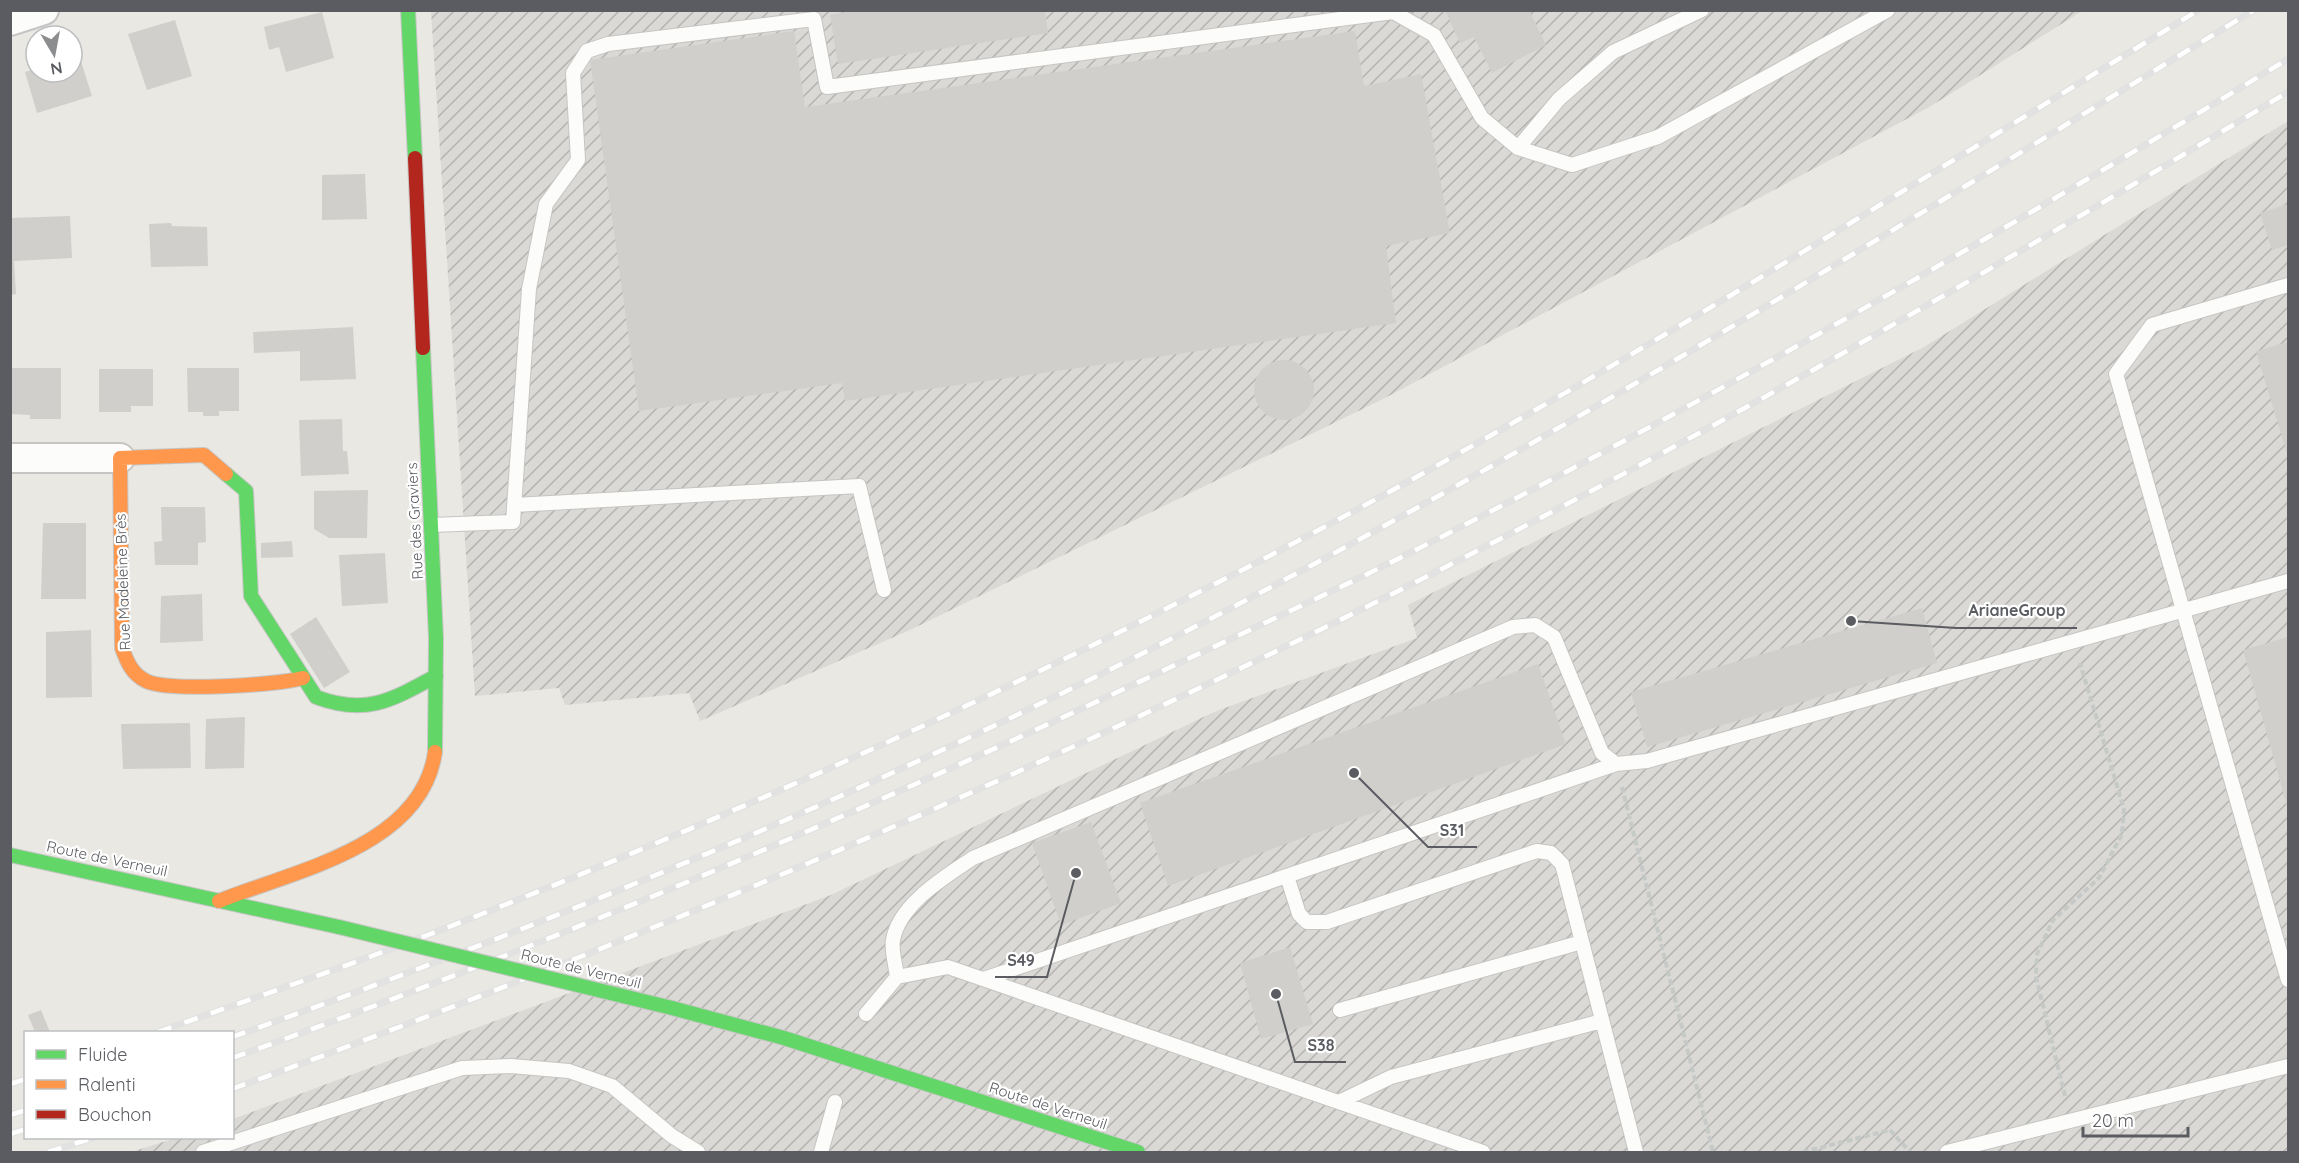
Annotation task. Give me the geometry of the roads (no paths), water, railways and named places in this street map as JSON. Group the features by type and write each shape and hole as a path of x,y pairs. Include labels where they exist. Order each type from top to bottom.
{"street":[{"path":"10,21 44,10"},
{"name":"Rue des Graviers","path":"219,901 254,885 289,876 353,850 412,810 430,777 435,742 436,676 408,10"},
{"path":"10,458 204,455 246,491 251,596 316,697 333,705 351,708 375,707 436,676"},
{"name":"Rue Madeleine Brès","path":"120,458 122,648 128,667 142,681 160,686 279,684 303,678"},
{"name":"Route de Verneuil","path":"10,855 339,927 672,1008 784,1038 1136,1152"}],"lane":[{"path":"1518,148 1559,99 1613,52 1702,10"},
{"path":"431,525 513,522 529,289 546,204 578,160 573,73 587,51 608,44 814,19 827,87 1393,12 1434,35 1482,118 1518,148 1572,165 1658,137 1888,10"},
{"path":"2289,285 2152,325 2116,374 2289,980"},
{"path":"514,505 860,486 884,590"},
{"path":"984,979 1616,764 1647,761 2289,581"},
{"path":"897,977 892,941 901,920 927,889 973,858 1513,627 1535,625 1554,637 1602,753 1616,764"},
{"path":"1287,876 1299,914 1307,922 1327,922 1538,851 1551,853 1562,864 1636,1152"},
{"path":"1340,1010 1582,942"},
{"path":"866,1014 897,977 948,967 1483,1152"},
{"path":"1339,1102 1390,1077 1602,1021"},
{"path":"203,1152 462,1068 511,1066 569,1071 612,1086 672,1136 698,1152"},
{"path":"1947,1152 2289,1066"},
{"path":"821,1152 835,1102"}],"railway":[{"path":"161,1031 395,948 623,857 912,731 1195,594 1451,458 1577,386 1703,312 2199,10"},
{"path":"234,1036 481,945 728,845 970,737 1090,680 1342,549 1606,401 2254,10"},
{"path":"234,1057 472,968 828,823 1061,718 1346,584 1554,478 1872,304 2288,59"},
{"path":"234,1088 409,1024 759,884 932,810 1275,652 1443,568 1782,388 2036,242 2288,92"},
{"path":"10,1084 24,1080"},
{"path":"10,1115 24,1111"},
{"path":"10,1134 24,1130"},
{"path":"48,1152 90,1139"}],"place":[{"name":"ArianeGroup","path":"1851,621"},
{"name":"S31","path":"1354,773"},
{"name":"S49","path":"1076,873"},
{"name":"S38","path":"1276,994"}]}
